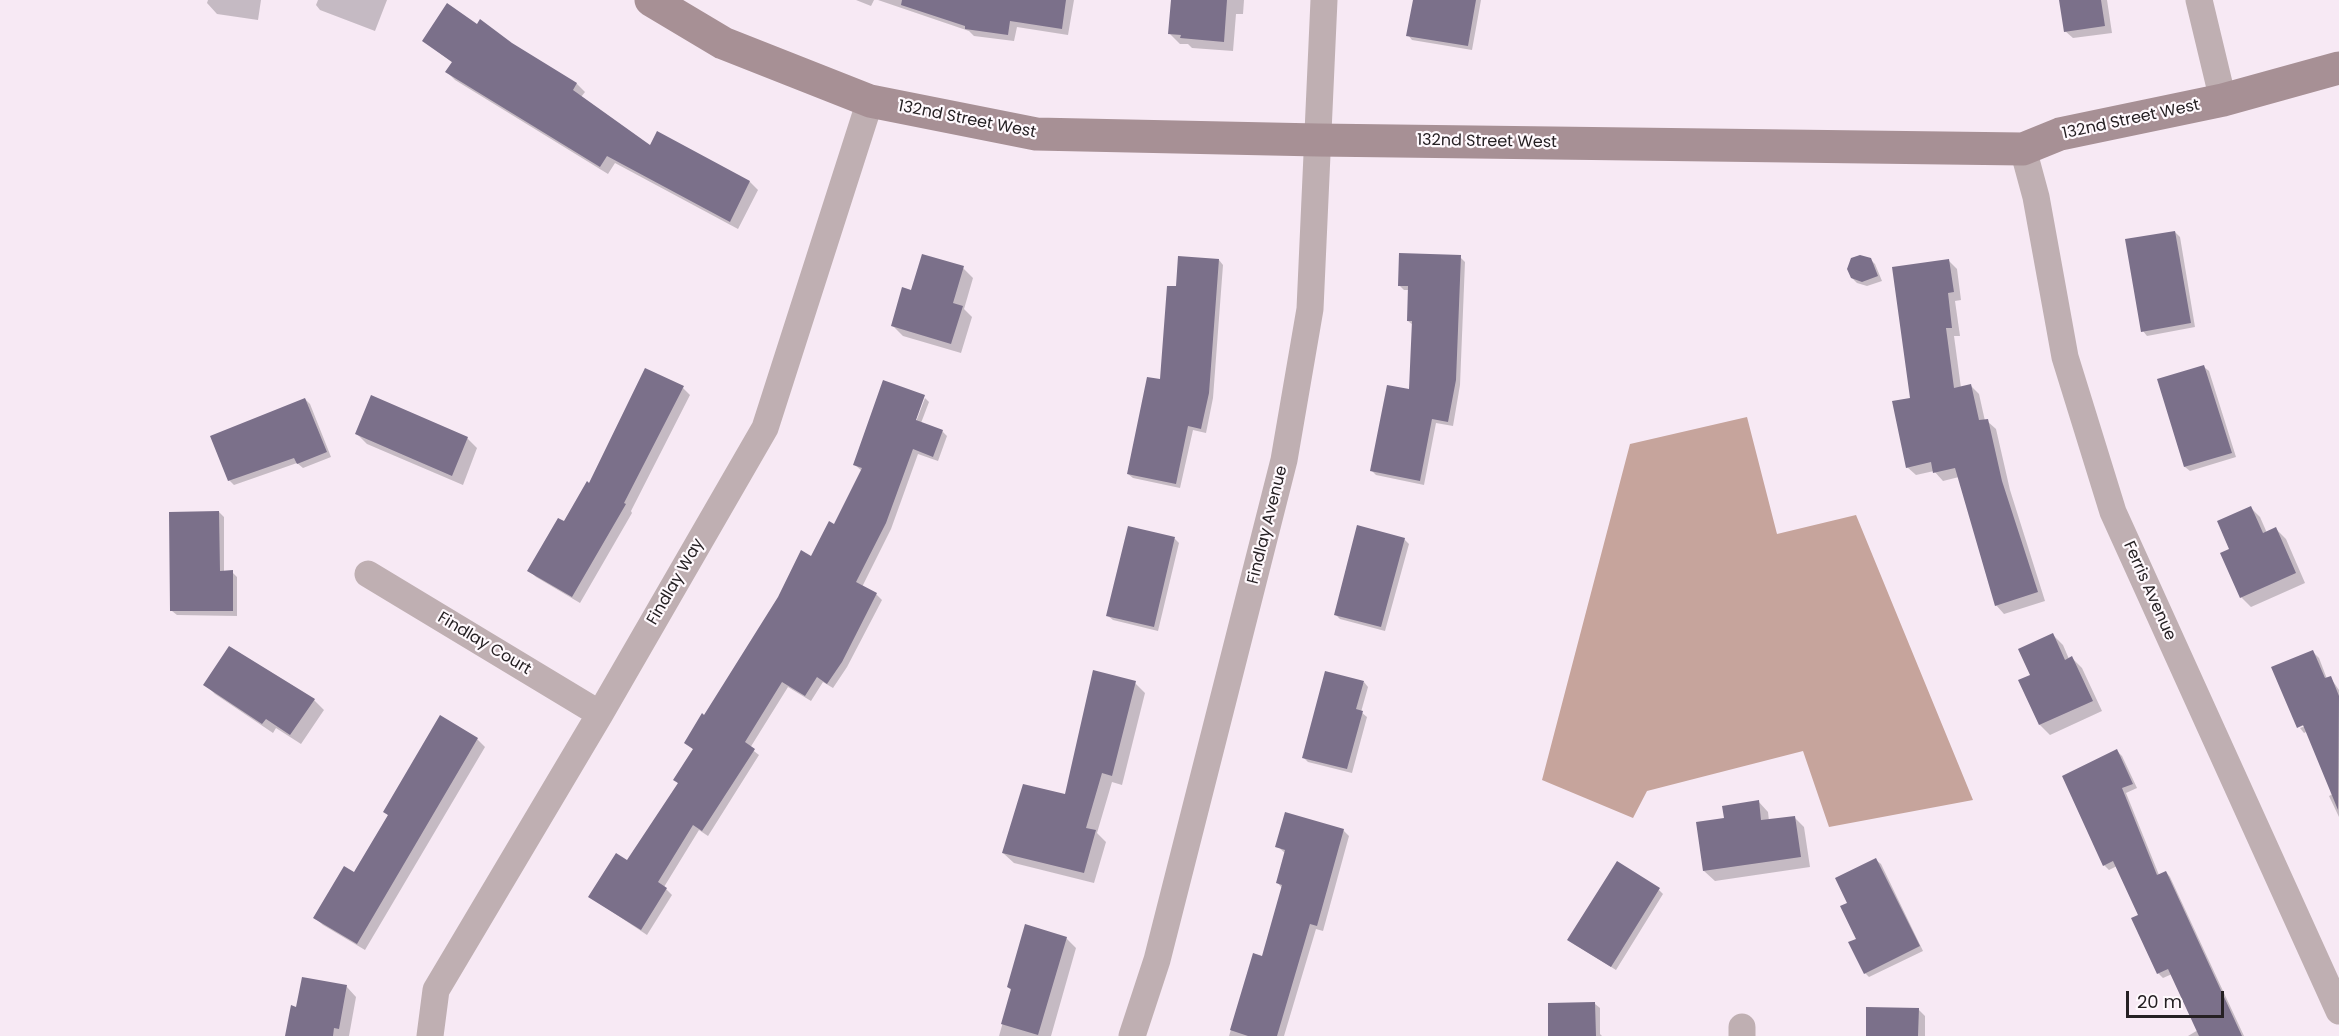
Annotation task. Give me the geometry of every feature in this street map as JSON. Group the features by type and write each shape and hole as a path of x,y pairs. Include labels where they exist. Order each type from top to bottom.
{"street":[{"name":"132nd Street West","path":"651,0 723,43 870,101 1036,134 2023,149 2060,134 2223,100 2339,68"},
{"name":"Findlay Avenue","path":"1132,1036 1157,960 1284,460 1310,309 1324,0"},
{"path":"2199,0 2223,100"},
{"name":"Findlay Way","path":"430,1036 436,990 600,714 765,428 870,101"},
{"name":"Ferris Avenue","path":"2023,149 2036,197 2065,357 2113,512 2339,1011"},
{"name":"Findlay Court","path":"368,574 600,714"}],"shaded area":[{"path":"1747,417 1777,534 1856,515 1973,800 1829,827 1803,751 1647,791 1633,818 1542,780 1630,444"}],"building":[{"path":"902,0 1066,0 1062,29 1010,21 1008,35 965,29 965,26 901,5"},
{"path":"1171,0 1227,0 1224,42 1180,38 1181,35 1168,34"},
{"path":"1413,0 1476,0 1468,46 1406,36"},
{"path":"2059,0 2101,0 2105,26 2064,32"},
{"path":"447,3 477,24 480,19 512,43 577,83 573,90 650,145 657,131 750,181 730,222 607,156 600,167 445,72 452,62 422,41"},
{"path":"2175,231 2191,323 2141,332 2125,239"},
{"path":"1399,253 1461,255 1456,380 1448,422 1432,419 1420,481 1370,471 1387,385 1409,389 1412,321 1407,321 1408,286 1398,286"},
{"path":"922,254 964,266 953,303 963,306 951,344 891,326 902,287 911,290"},
{"path":"1860,255 1871,258 1878,276 1862,282 1851,278 1847,269 1851,258"},
{"path":"1178,256 1219,259 1209,393 1201,429 1188,426 1176,484 1127,474 1147,377 1160,379 1167,286 1176,286"},
{"path":"1949,259 1954,292 1948,293 1952,328 1946,328 1954,388 1971,384 1979,420 1988,419 2002,481 2038,592 1995,606 1955,468 1933,473 1931,462 1906,468 1892,401 1910,398 1892,267"},
{"path":"2204,365 2232,453 2184,467 2157,379"},
{"path":"645,368 684,386 624,503 626,504 572,597 527,571 558,518 564,521 587,481 589,483"},
{"path":"883,380 925,395 916,420 943,430 933,457 913,449 886,523 856,582 877,593 842,662 827,684 817,677 805,696 782,682 745,742 755,749 702,831 693,825 658,882 667,888 641,930 588,897 616,853 627,860 678,783 673,780 693,749 684,743 778,597 801,550 811,556 829,521 834,524 862,468 853,465"},
{"path":"371,395 468,437 452,476 355,434"},
{"path":"305,398 327,452 297,464 294,458 228,481 210,436"},
{"path":"2251,506 2263,533 2276,527 2296,573 2240,598 2220,553 2229,549 2217,521"},
{"path":"219,511 220,571 233,570 233,611 170,611 169,512"},
{"path":"1357,525 1405,538 1381,627 1334,615"},
{"path":"1128,526 1175,537 1154,627 1106,616"},
{"path":"2053,633 2065,660 2072,656 2093,701 2039,725 2018,680 2030,675 2018,649"},
{"path":"229,646 315,699 290,735 266,719 262,724 203,685"},
{"path":"2313,650 2325,678 2331,676 2339,696 2338,810 2303,725 2297,728 2271,667"},
{"path":"1093,670 1136,681 1112,776 1102,773 1086,828 1096,830 1084,873 1002,853 1023,784 1065,794"},
{"path":"1325,671 1364,681 1356,709 1363,711 1347,769 1302,758"},
{"path":"440,715 478,738 357,944 313,918 344,866 354,872 388,815 383,812"},
{"path":"2117,749 2133,784 2122,788 2157,875 2166,871 2242,1036 2199,1036 2168,969 2157,974 2131,918 2138,915 2113,861 2103,866 2062,776"},
{"path":"1759,800 1761,820 1795,816 1801,857 1703,871 1696,822 1724,818 1722,806"},
{"path":"1285,812 1344,829 1317,926 1310,924 1277,1036 1248,1036 1230,1030 1253,953 1262,956 1282,885 1276,883 1285,850 1275,847"},
{"path":"1876,858 1920,946 1864,974 1848,942 1856,939 1840,906 1847,903 1835,878"},
{"path":"1617,861 1660,888 1611,967 1567,940"},
{"path":"1025,924 1067,937 1038,1035 1001,1024 1011,989 1007,987"},
{"path":"302,977 347,985 339,1029 334,1028 333,1036 285,1036 291,1005 296,1007"},
{"path":"1595,1002 1596,1036 1548,1036 1548,1003"},
{"path":"1866,1007 1919,1008 1918,1036 1866,1036"}]}
